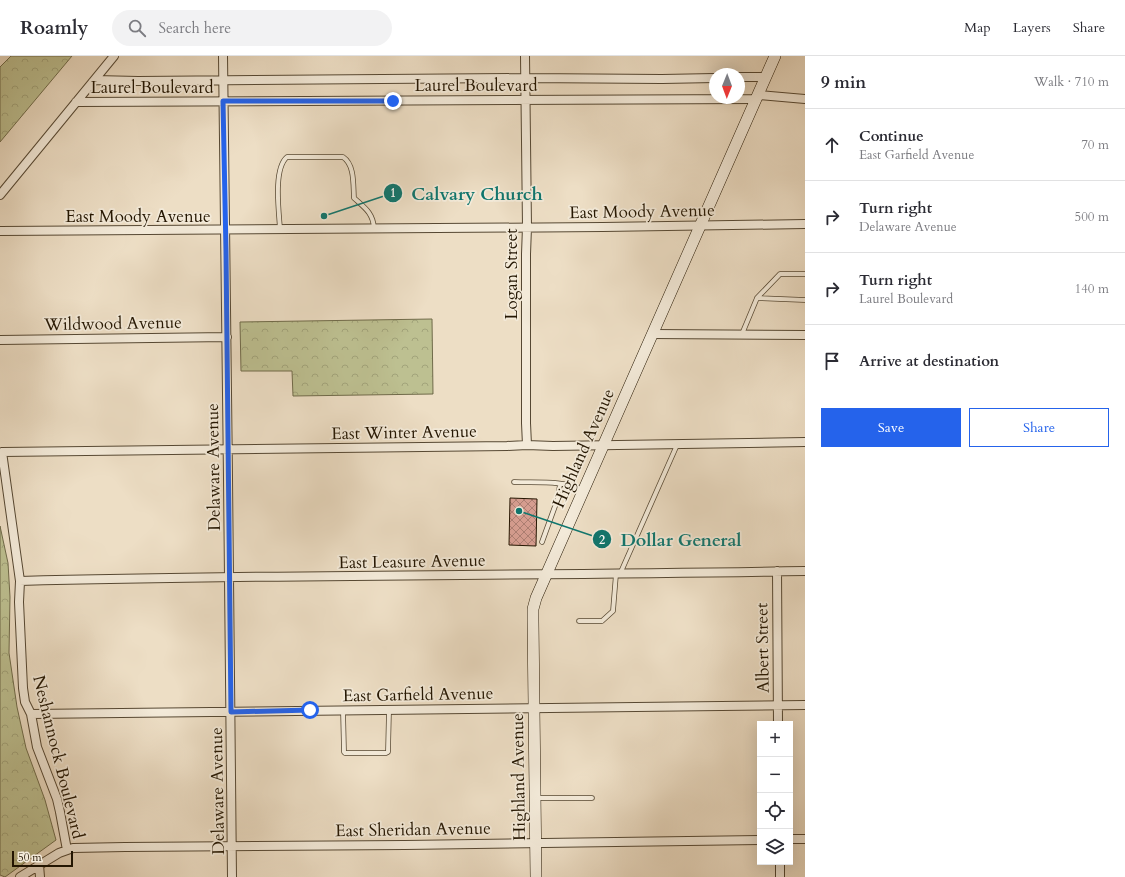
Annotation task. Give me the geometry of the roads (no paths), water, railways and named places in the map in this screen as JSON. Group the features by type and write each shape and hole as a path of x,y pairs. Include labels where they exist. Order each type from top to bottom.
{"main road":[{"name":"Highland Avenue","path":"536,877 533,609 536,598 775,56"}],"street":[{"path":"0,195 114,56"},
{"name":"Delaware Avenue","path":"223,56 232,877"},
{"name":"Logan Street","path":"525,56 527,445"},
{"path":"745,77 766,77"},
{"name":"Laurel Boulevard","path":"95,80 709,78"},
{"name":"Laurel Boulevard","path":"76,102 326,102 757,97 805,99"},
{"name":"East Moody Avenue","path":"0,231 280,230 805,224"},
{"path":"652,334 805,335"},
{"name":"Wildwood Avenue","path":"0,340 227,337"},
{"name":"East Winter Avenue","path":"2,452 805,442"},
{"name":"Neshannock Boulevard","path":"2,452 20,582 19,602 23,688 26,702 31,714 37,747 58,806 67,850 59,853 20,877"},
{"name":"Albert Street","path":"777,571 778,721"},
{"name":"East Leasure Avenue","path":"20,582 229,577 805,571"},
{"name":"East Garfield Avenue","path":"31,714 805,705"},
{"path":"793,839 805,839"},
{"name":"East Sheridan Avenue","path":"67,850 73,848 232,845 405,845 757,840"},
{"path":"40,865 40,877"},
{"path":"780,865 780,877"}],"lane":[{"path":"280,230 278,178 284,160 287,157 343,158 347,160 351,169 354,198 369,211 373,220 374,228"},
{"path":"742,335 757,298 780,274 805,274"},
{"path":"757,298 805,300"},
{"path":"579,621 602,621 613,611 618,574 678,444"},
{"path":"514,482 560,484 576,486 584,490"},
{"path":"542,542 558,498 560,484"},
{"path":"344,710 344,752 386,753 388,752 389,710"},
{"path":"535,798 592,798"}],"place":[{"name":"Calvary Church","path":"324,216"},
{"name":"Dollar General","path":"519,511"}]}
